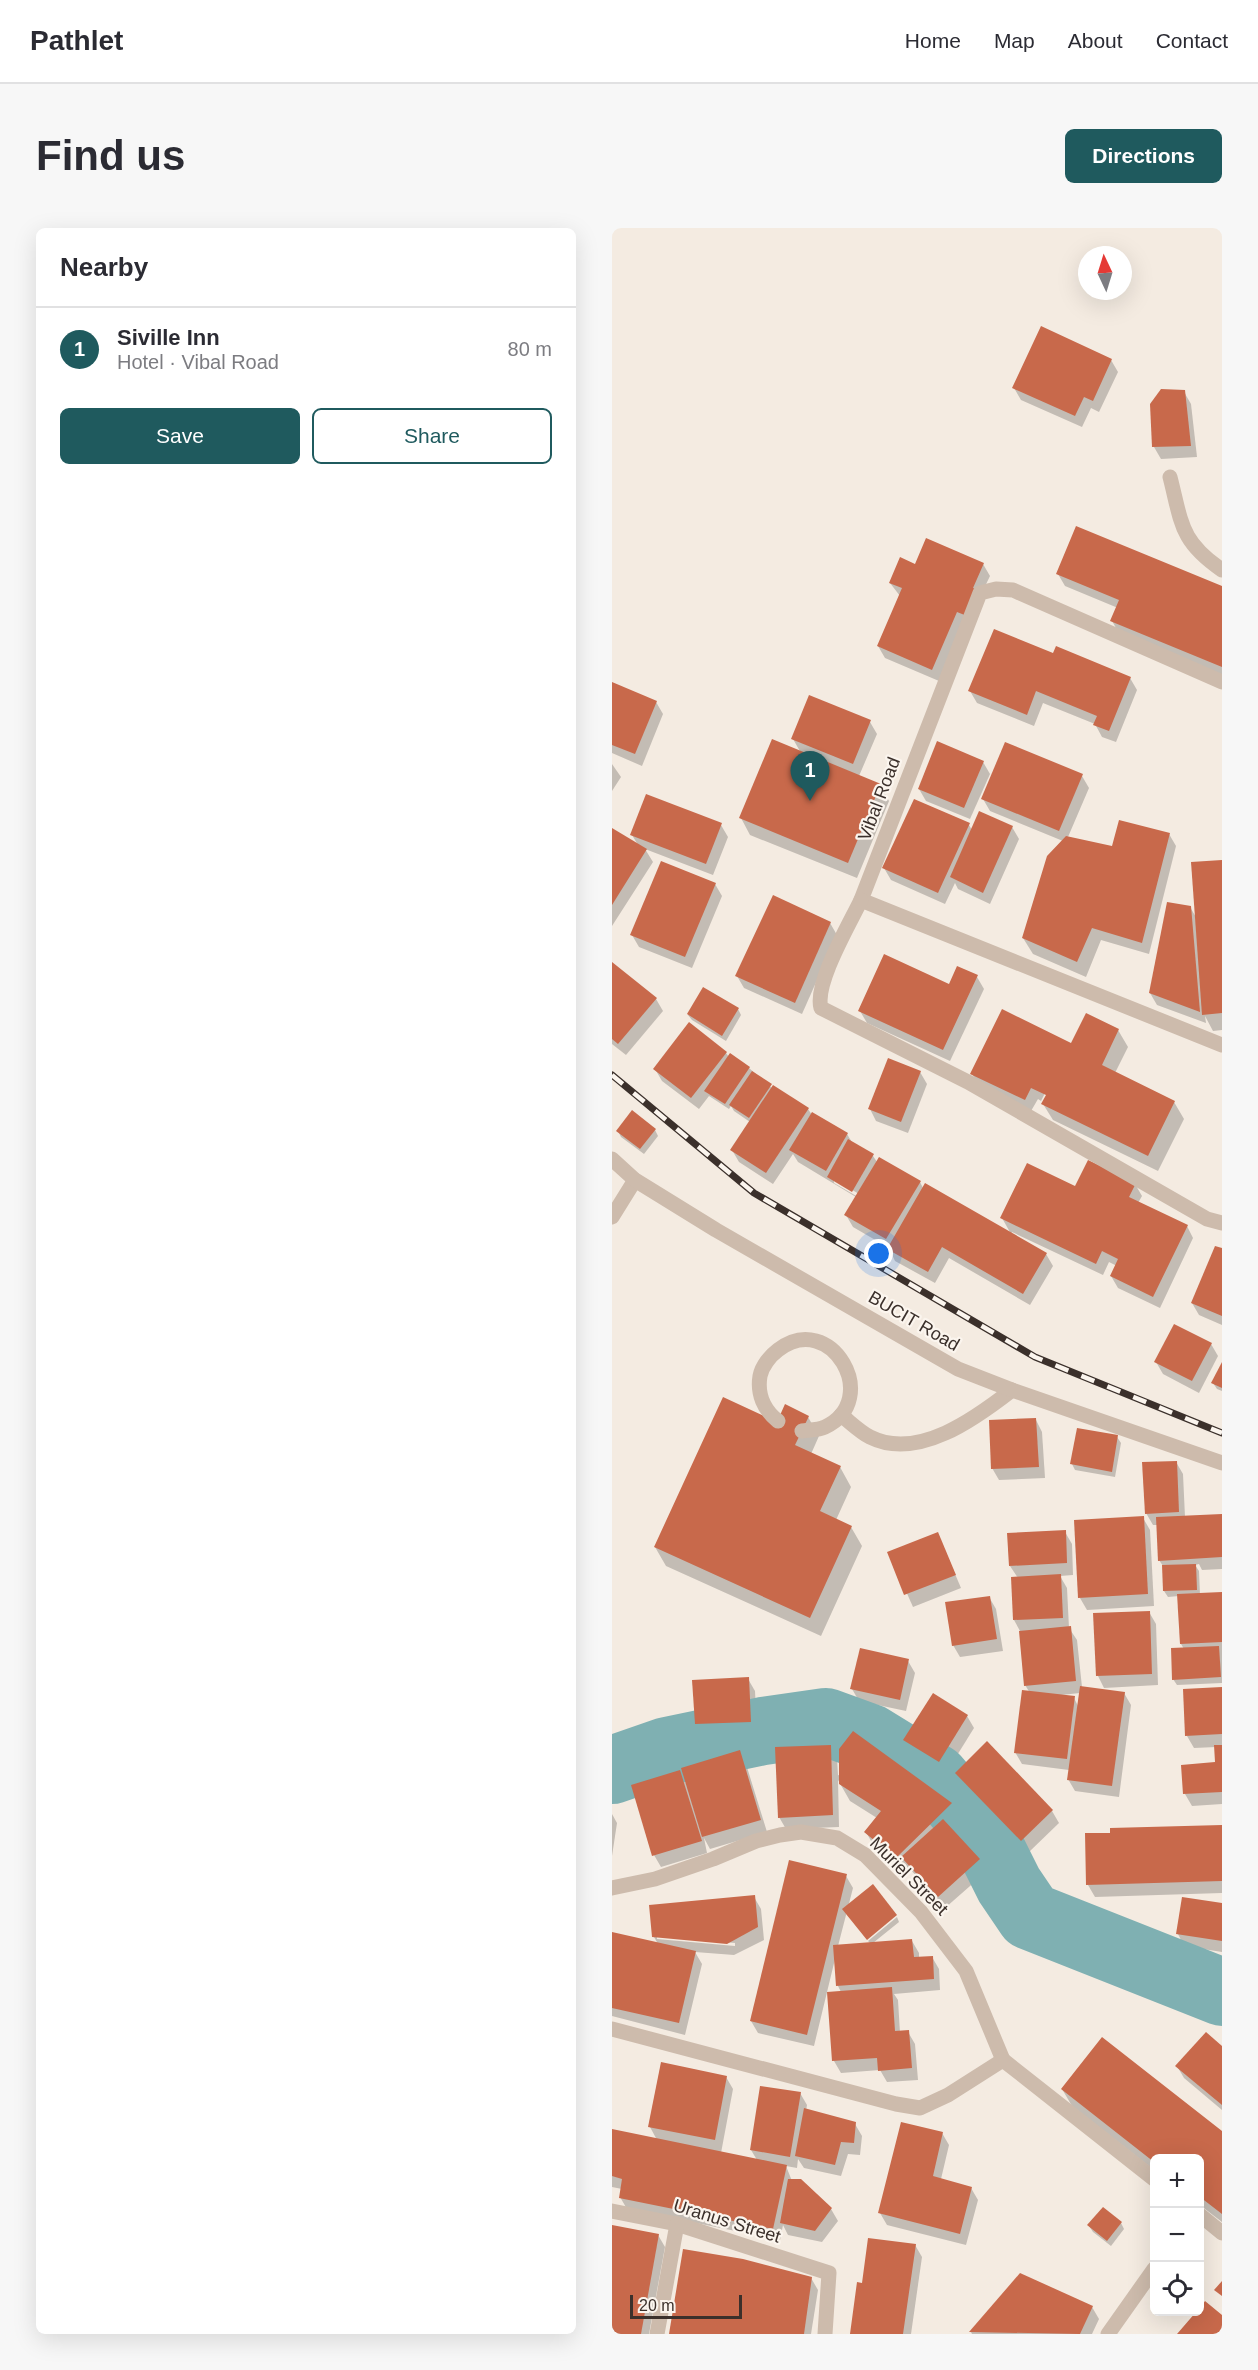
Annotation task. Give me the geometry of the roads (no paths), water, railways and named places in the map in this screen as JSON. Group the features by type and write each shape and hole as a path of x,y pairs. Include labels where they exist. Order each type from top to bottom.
{"street":[{"path":"1170,477 1184,532 1196,549 1222,570"},
{"name":"Vibal Road","path":"861,900 980,593 996,589 1013,590 1222,682"},
{"path":"1222,1045 861,900 822,982 819,1000 821,1008 968,1082 1207,1219 1222,1223"},
{"name":"BUCIT Road","path":"612,1159 635,1180 716,1230 958,1369 1012,1390 1222,1462"},
{"path":"612,1217 635,1180"},
{"path":"778,1421 768,1414 760,1395 760,1375 770,1357 786,1344 806,1340 826,1345 842,1358 850,1376 850,1397 841,1415 825,1427 802,1431"},
{"path":"841,1415 871,1437 906,1445 925,1442 980,1415 1012,1390"},
{"name":"Muriel Street","path":"612,1888 655,1879 780,1834 801,1832 837,1838 865,1855 921,1912 966,1971 1003,2060"},
{"path":"612,2030 885,2101 920,2108 948,2095 1003,2060 1150,2176"},
{"name":"Uranus Street","path":"612,2211 677,2224 829,2273 825,2334"},
{"path":"1204,2218 1222,2233"},
{"path":"657,2334 677,2224"},
{"path":"1108,2334 1150,2276"}],"waterway":[{"path":"612,1770 667,1751 763,1731 826,1722 870,1738 935,1778 984,1835 1009,1885 1030,1916 1222,1992"}],"railway":[{"path":"612,1075 754,1193 1035,1357 1222,1433"}],"place":[{"name":"Siville Inn","path":"810,801"}]}
